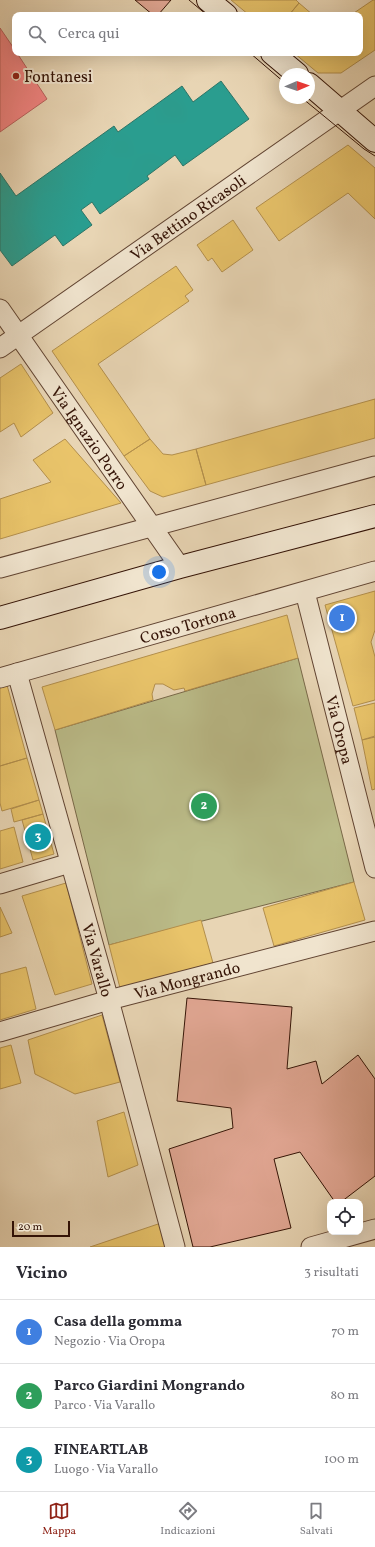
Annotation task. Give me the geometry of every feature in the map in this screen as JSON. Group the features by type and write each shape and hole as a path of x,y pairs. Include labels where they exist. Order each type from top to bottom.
{"main road":[{"path":"208,0 222,12"},
{"path":"276,56 290,68"},
{"path":"315,89 375,141"},
{"path":"0,618 180,567 375,516"}],"street":[{"name":"Via Bettino Ricasoli","path":"0,348 375,86"},
{"name":"Via Ignazio Porro","path":"0,309 180,567"},
{"path":"0,568 375,466"},
{"name":"Corso Tortona","path":"8,676 375,571"},
{"name":"Via Oropa","path":"305,592 375,868"},
{"name":"Via Varallo","path":"8,676 70,863 109,1000 175,1247"},
{"path":"0,884 70,863"},
{"name":"Via Mongrando","path":"0,1032 109,1000 375,931"},
{"path":"311,1247 375,1230"}],"green space":[{"path":"298,658 354,882 109,945 55,730"}],"building: Abitazioni":[{"path":"231,0 296,0 299,3 292,12 245,12"},
{"path":"375,0 375,50 341,73 318,73 315,70 315,68 312,68 298,56 363,56 363,12 355,12"},
{"path":"299,3 310,12 292,12"},
{"path":"348,145 375,168 375,219 348,193 279,241 256,208"},
{"path":"233,220 253,250 222,272 212,258 208,261 197,245"},
{"path":"176,266 193,290 185,296 189,301 98,364 150,439 124,456 52,351"},
{"path":"21,364 53,413 21,437 14,423 0,432 0,378"},
{"path":"375,399 375,438 206,485 196,449"},
{"path":"65,439 121,503 0,539 0,499 51,482 33,460"},
{"path":"150,439 163,454 172,455 196,449 206,485 163,497 150,491 124,456"},
{"path":"375,591 375,630 371,642 375,657 375,700 353,706 325,605"},
{"path":"287,615 298,658 185,691 184,688 174,690 163,684 155,684 152,694 153,700 55,730 42,687"},
{"path":"7,685 27,758 0,766 0,687"},
{"path":"375,703 375,736 362,740 354,708"},
{"path":"375,737 375,789 372,790 362,740"},
{"path":"27,758 39,800 2,811 0,803 0,766"},
{"path":"39,800 43,814 14,822 11,809"},
{"path":"43,814 54,854 33,860 22,820"},
{"path":"14,827 23,862 0,869 0,831"},
{"path":"354,882 365,920 274,946 263,908"},
{"path":"66,883 92,984 55,995 22,896"},
{"path":"0,907 12,933 0,937"},
{"path":"201,920 213,963 120,988 109,945"},
{"path":"26,967 36,1009 0,1020 0,974"},
{"path":"102,1015 120,1082 75,1094 35,1074 28,1040"},
{"path":"11,1045 21,1083 0,1089 0,1048"},
{"path":"124,1112 138,1165 108,1177 97,1121"},
{"path":"161,1223 167,1247 90,1247"}],"building: Scuole":[{"path":"221,81 249,119 183,166 175,155 147,176 149,179 100,214 92,202 81,210 92,225 63,246 55,235 12,266 0,250 0,173 16,196 114,126 118,132 182,86 193,102"}],"building: Sanità":[{"name":"Fontanesi","path":"0,28 12,46 12,56 19,56 47,99 0,132"}],"building: Altro":[{"path":"135,0 171,0 161,12 149,12"},
{"path":"187,998 292,1007 287,1069 316,1061 322,1084 358,1055 375,1079 375,1176 345,1199 333,1199 300,1152 274,1159 291,1228 210,1247 193,1247 169,1149 233,1128 231,1108 177,1101"}],"tram line":[{"path":"189,0 203,12"},
{"path":"254,56 279,78"},
{"path":"309,104 364,149 375,156"}],"place":[{"name":"Fontanesi","path":"16,76"},
{"name":"Casa della gomma","path":"342,618"},
{"name":"Parco Giardini Mongrando","path":"204,806"},
{"name":"FINEARTLAB","path":"38,837"}]}
